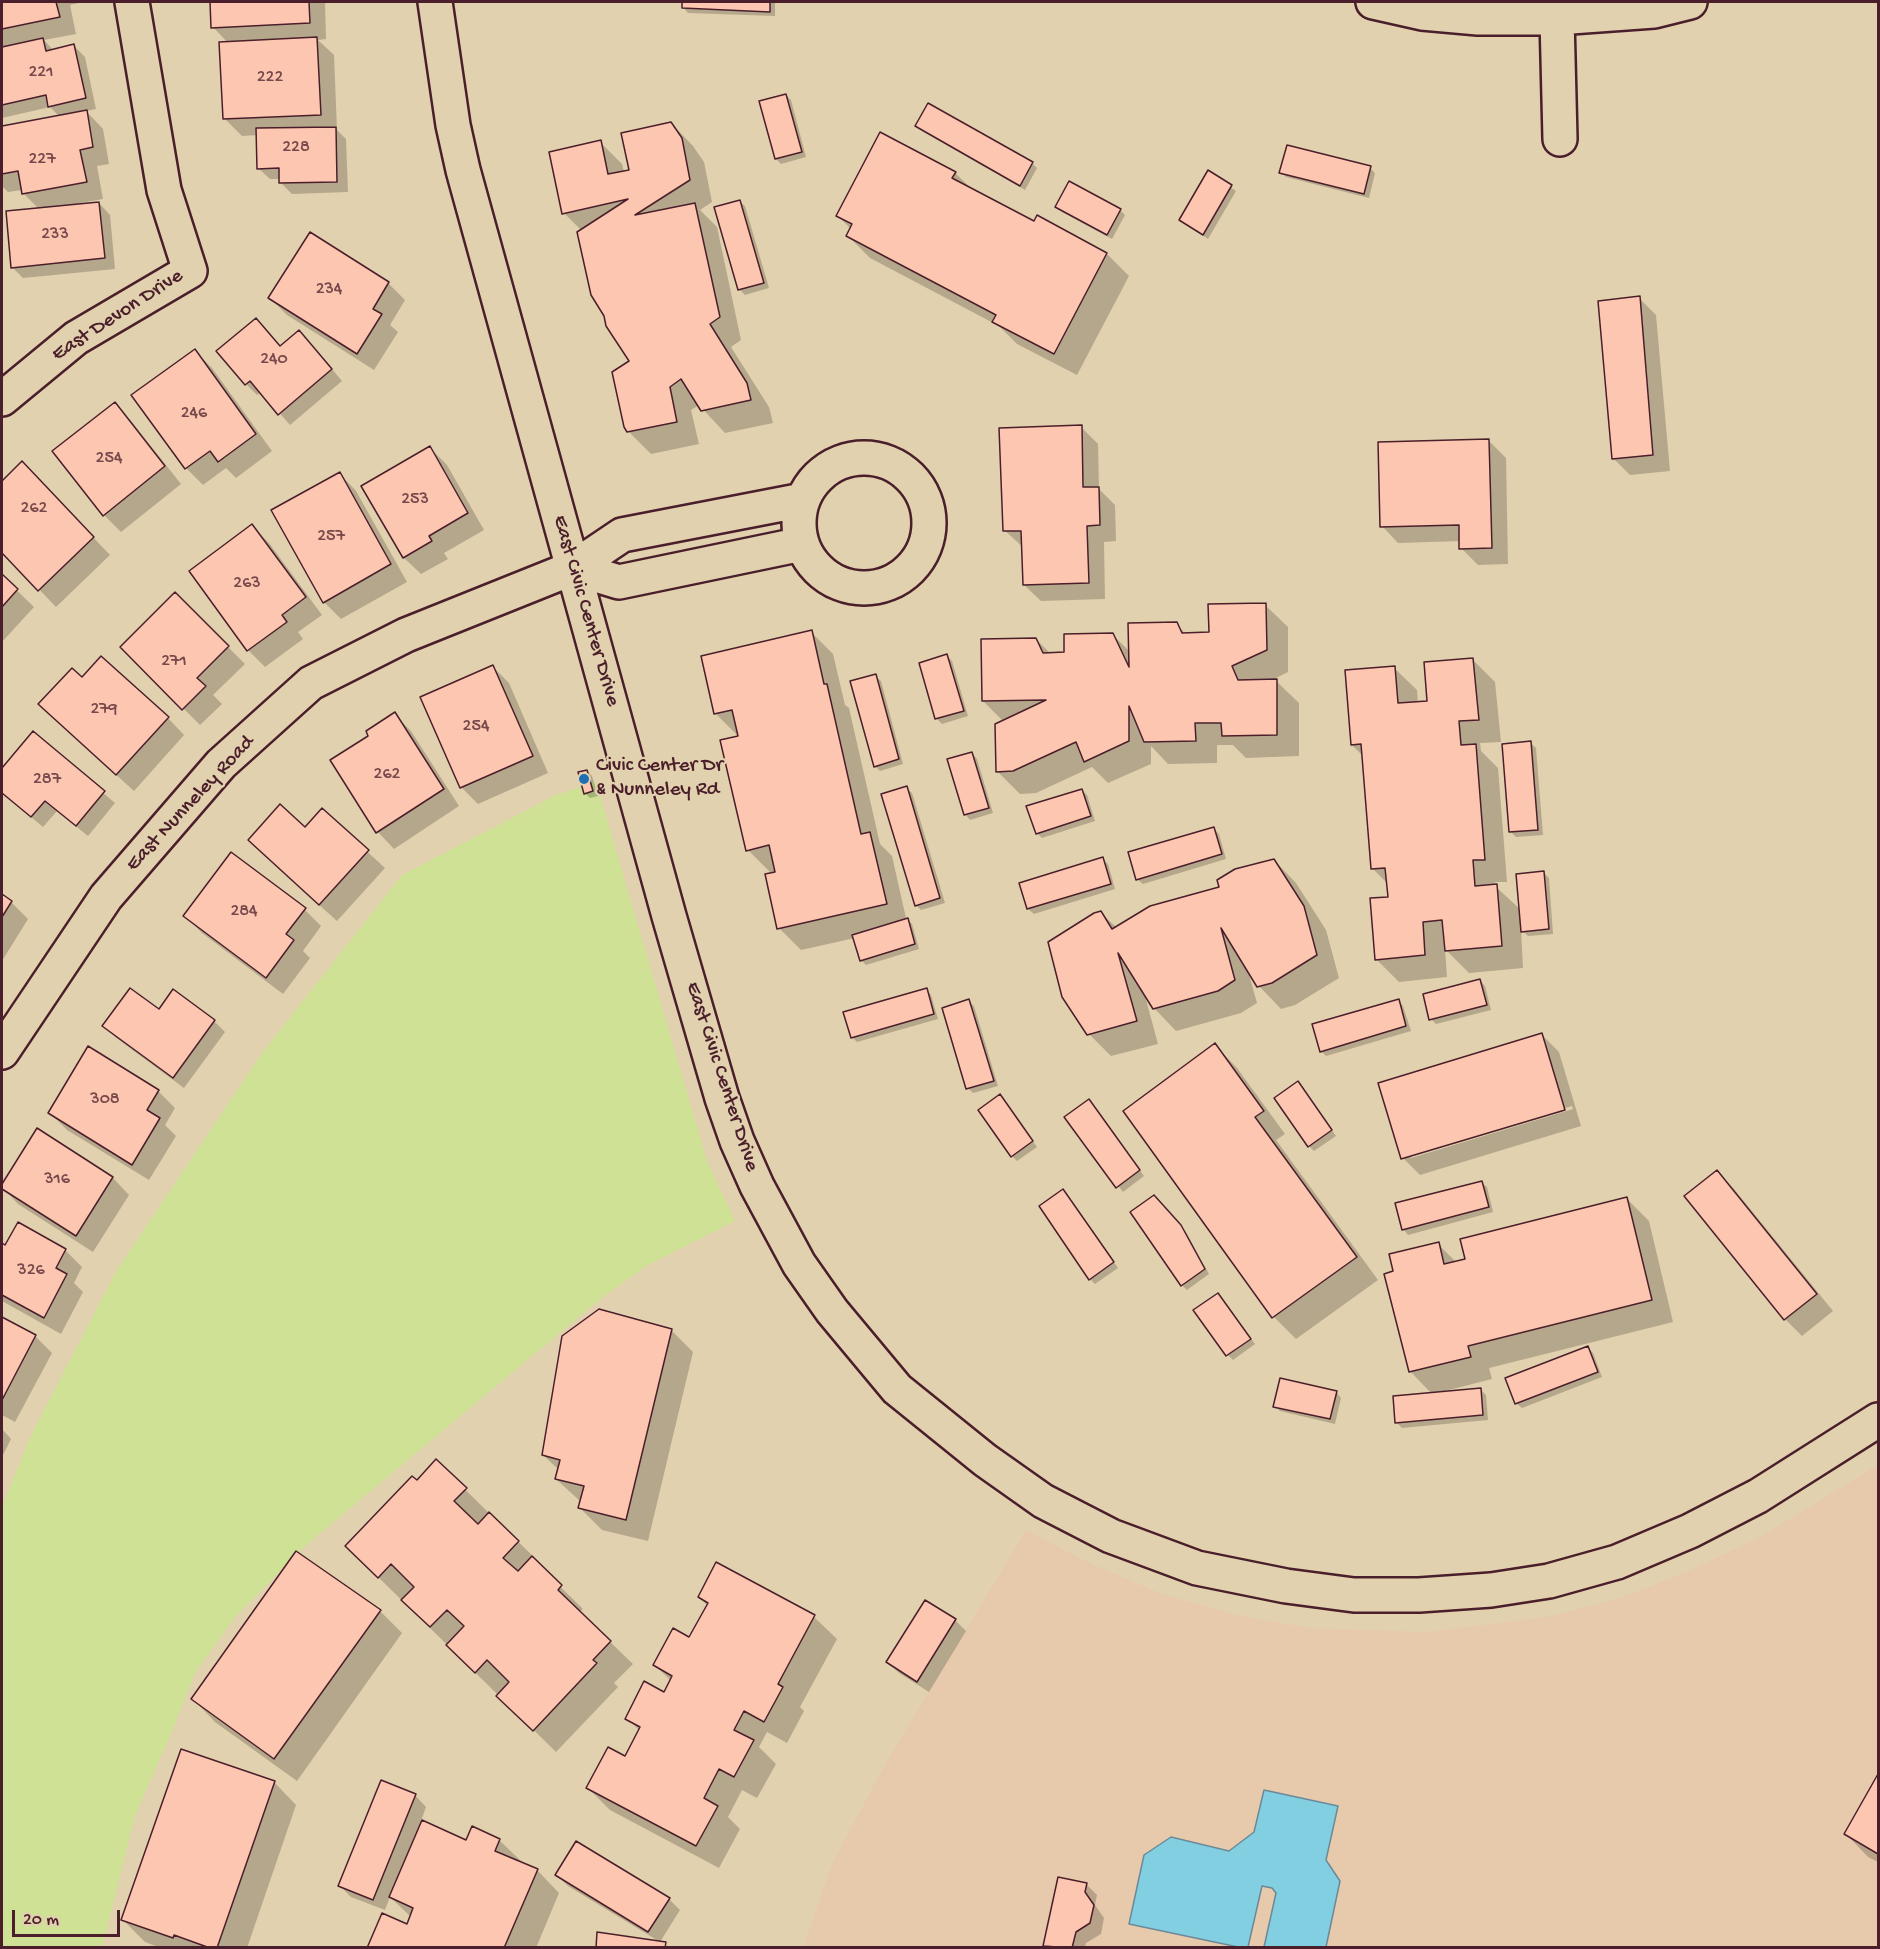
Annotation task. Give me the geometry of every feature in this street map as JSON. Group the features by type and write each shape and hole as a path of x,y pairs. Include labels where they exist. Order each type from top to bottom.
{"street":[{"name":"East Devon Drive","path":"2,399 76,338 190,271 164,190 132,2"},
{"name":"East Civic Center Drive","path":"435,2 453,125 463,170 666,905 722,1098 737,1142 757,1186 799,1264 832,1311 897,1389 985,1460 1043,1501 1112,1536 1197,1568 1286,1586 1354,1595 1419,1596 1491,1590 1549,1581 1617,1562 1690,1531 1758,1496 1878,1420"},
{"path":"1373,2 1422,13 1478,18 1557,18 1654,11 1690,2"},
{"path":"1557,18 1560,139"},
{"path":"872,458 892,463 909,475 922,491 929,511 930,532 923,552 912,569 894,582 873,589 850,587 830,579 813,564 802,544 799,523 803,500 814,480 831,466 851,459 872,458"},
{"name":"East Nunneley Road","path":"2,1052 106,897 221,764 311,683 406,635 573,568 622,535 803,500"},
{"path":"573,568 619,582 802,544"}],"shaded area":[{"path":"1878,1465 1878,1947 803,1948 832,1864 883,1768 1026,1530 1090,1563 1162,1594 1240,1616 1311,1628 1426,1632 1547,1617 1614,1600 1684,1573 1758,1538"}],"green space":[{"path":"596,782 707,1161 735,1221 648,1265 599,1300 305,1546 235,1617 195,1673 135,1816 102,1947 2,1948 2,1507 32,1433 117,1270 262,1053 402,875 556,795"}],"water":[{"path":"1264,1790 1338,1806 1326,1860 1340,1881 1326,1947 1264,1947 1276,1893 1272,1888 1262,1886 1248,1947 1238,1947 1129,1924 1144,1855 1171,1837 1229,1851 1254,1832"}],"building":[{"path":"2,2 56,2 60,17 2,29"},
{"path":"210,2 309,2 310,23 211,28"},
{"path":"682,2 770,2 770,12 682,8"},
{"path":"317,37 321,115 223,119 219,42"},
{"path":"43,38 46,51 74,44 86,98 48,107 46,95 2,105 2,47"},
{"path":"786,94 802,152 775,159 759,101"},
{"path":"928,103 1033,162 1020,186 915,126"},
{"path":"87,110 93,147 80,150 87,182 22,194 18,171 2,174 2,126"},
{"path":"671,122 682,138 690,180 635,215 695,203 720,317 710,324 747,383 751,400 701,411 681,379 670,387 677,422 627,432 612,372 629,361 606,326 604,316 591,295 577,232 628,199 562,214 549,152 601,140 608,174 629,170 621,133"},
{"path":"336,127 337,182 279,183 279,168 257,169 256,128"},
{"path":"880,132 956,172 952,178 1034,221 1037,215 1107,253 1054,354 992,322 996,315 846,236 852,224 836,216"},
{"path":"1287,145 1371,166 1364,194 1279,173"},
{"path":"1208,170 1232,185 1203,235 1179,220"},
{"path":"1069,181 1121,209 1107,235 1055,207"},
{"path":"740,200 764,283 738,290 714,207"},
{"path":"99,202 105,258 11,268 6,211"},
{"path":"310,232 389,282 373,309 382,314 357,354 268,298"},
{"path":"1640,296 1653,455 1612,459 1598,301"},
{"path":"256,318 280,346 299,330 332,369 278,415 250,381 245,385 216,351"},
{"path":"195,349 256,434 218,462 210,451 185,469 131,395"},
{"path":"115,402 165,466 103,516 52,451"},
{"path":"1082,425 1083,487 1099,487 1100,525 1087,526 1089,583 1023,585 1021,531 1003,531 999,428"},
{"path":"1489,439 1492,548 1459,549 1459,525 1380,527 1378,442"},
{"path":"430,446 468,513 429,536 432,541 403,558 361,486"},
{"path":"22,461 94,537 38,591 2,553 2,481"},
{"path":"340,472 391,564 323,603 271,510"},
{"path":"252,524 306,597 282,615 287,622 247,651 189,571"},
{"path":"2,574 18,589 2,607"},
{"path":"175,592 229,646 197,678 206,686 182,710 120,647"},
{"path":"1266,603 1267,650 1232,666 1238,680 1277,679 1277,735 1222,736 1221,723 1195,723 1196,741 1144,742 1129,706 1129,741 1084,762 1076,742 1013,771 996,772 995,724 1046,700 982,701 981,639 1036,638 1043,653 1064,652 1064,634 1113,633 1129,667 1128,623 1177,622 1182,633 1209,632 1208,604"},
{"path":"812,630 824,684 827,684 861,834 870,832 887,904 777,929 765,874 775,872 769,845 746,851 720,740 738,736 732,710 714,714 701,656"},
{"path":"947,654 964,711 935,719 919,663"},
{"path":"101,656 169,717 116,775 38,704 72,668 82,677"},
{"path":"1473,658 1479,720 1459,721 1461,745 1476,744 1485,860 1473,860 1475,886 1497,884 1502,946 1445,951 1442,920 1423,922 1425,955 1375,960 1370,898 1388,897 1385,868 1371,869 1361,744 1351,745 1345,670 1395,666 1398,703 1427,701 1424,662"},
{"path":"493,665 533,756 460,788 420,697"},
{"path":"876,674 899,759 874,767 850,681"},
{"path":"395,712 444,789 376,833 330,760 368,736 366,731"},
{"path":"33,731 105,791 76,826 45,801 31,817 2,793 2,768"},
{"path":"1531,741 1538,830 1509,832 1502,744"},
{"path":"972,752 989,808 964,815 947,759"},
{"path":"587,770 593,791 584,794 578,772"},
{"path":"907,786 940,898 915,906 881,794"},
{"path":"1082,789 1091,816 1036,834 1026,806"},
{"path":"280,804 305,827 322,808 369,850 319,905 248,840"},
{"path":"1214,827 1222,854 1136,880 1128,852"},
{"path":"231,852 306,908 286,934 294,940 266,978 183,916"},
{"path":"1103,857 1111,884 1027,909 1019,883"},
{"path":"1274,859 1304,906 1317,955 1272,983 1257,987 1221,928 1235,980 1218,991 1153,1009 1118,953 1137,1021 1087,1035 1062,997 1048,942 1094,913 1101,911 1112,929 1150,906 1219,887 1217,880 1235,869"},
{"path":"1544,871 1549,929 1521,932 1516,874"},
{"path":"2,894 12,901 2,917"},
{"path":"908,918 915,944 860,961 852,935"},
{"path":"1480,979 1487,1005 1429,1020 1423,994"},
{"path":"130,988 159,1009 173,989 215,1020 173,1078 102,1026"},
{"path":"927,988 934,1014 851,1038 843,1012"},
{"path":"969,999 994,1081 966,1089 942,1008"},
{"path":"1399,999 1406,1026 1320,1052 1312,1024"},
{"path":"1542,1033 1565,1110 1401,1159 1378,1083"},
{"path":"1215,1043 1264,1111 1255,1117 1357,1257 1272,1318 1123,1111"},
{"path":"88,1046 159,1090 147,1110 160,1118 132,1165 48,1113"},
{"path":"1298,1081 1332,1130 1308,1147 1274,1098"},
{"path":"1000,1094 1033,1141 1011,1157 978,1110"},
{"path":"1089,1099 1140,1170 1116,1188 1064,1117"},
{"path":"37,1128 113,1177 76,1236 2,1189 2,1184"},
{"path":"1717,1170 1817,1294 1784,1320 1684,1196"},
{"path":"1482,1181 1489,1207 1402,1230 1395,1203"},
{"path":"1063,1189 1114,1262 1089,1280 1039,1206"},
{"path":"1154,1195 1181,1225 1205,1269 1181,1286 1130,1212"},
{"path":"1627,1197 1652,1300 1468,1346 1471,1357 1409,1372 1384,1274 1393,1271 1389,1254 1439,1242 1444,1264 1465,1259 1460,1239"},
{"path":"18,1222 66,1249 56,1268 67,1274 44,1318 2,1295 2,1243 5,1245"},
{"path":"1218,1293 1251,1339 1226,1356 1193,1310"},
{"path":"599,1309 672,1329 626,1520 578,1508 584,1486 555,1479 560,1460 542,1455 562,1336"},
{"path":"2,1317 36,1335 2,1400"},
{"path":"1588,1346 1598,1372 1515,1404 1505,1378"},
{"path":"1280,1378 1337,1391 1330,1419 1273,1407"},
{"path":"1481,1388 1483,1415 1395,1423 1393,1396"},
{"path":"436,1459 467,1488 454,1501 478,1524 489,1512 519,1541 503,1558 518,1571 532,1556 562,1585 558,1590 611,1641 593,1660 597,1663 533,1731 496,1696 509,1682 487,1660 475,1673 446,1645 464,1626 447,1610 430,1627 401,1600 414,1587 391,1564 378,1578 345,1546 412,1476 417,1480"},
{"path":"296,1551 381,1610 274,1759 191,1699"},
{"path":"716,1562 815,1615 778,1684 783,1687 764,1722 744,1711 734,1730 754,1740 734,1777 719,1769 704,1798 718,1806 696,1846 586,1788 608,1747 625,1756 640,1727 625,1719 644,1681 664,1692 672,1676 653,1665 673,1628 689,1637 708,1603 698,1597"},
{"path":"925,1600 956,1619 917,1682 886,1662"},
{"path":"181,1749 275,1781 217,1948 210,1948 174,1935 173,1938 121,1920"},
{"path":"1878,1774 1878,1854 1844,1834"},
{"path":"381,1780 416,1794 373,1900 338,1886"},
{"path":"422,1820 466,1840 472,1826 500,1839 495,1851 538,1869 504,1948 367,1948 382,1913 407,1924 413,1908 389,1897"},
{"path":"576,1841 670,1898 648,1932 555,1875"},
{"path":"1058,1877 1087,1883 1085,1892 1094,1905 1090,1923 1076,1932 1072,1948 1043,1946"},
{"path":"597,1932 666,1942 665,1948 596,1948"}],"place":[{"name":"Civic Center Dr & Nunneley Rd","path":"584,779"}]}
